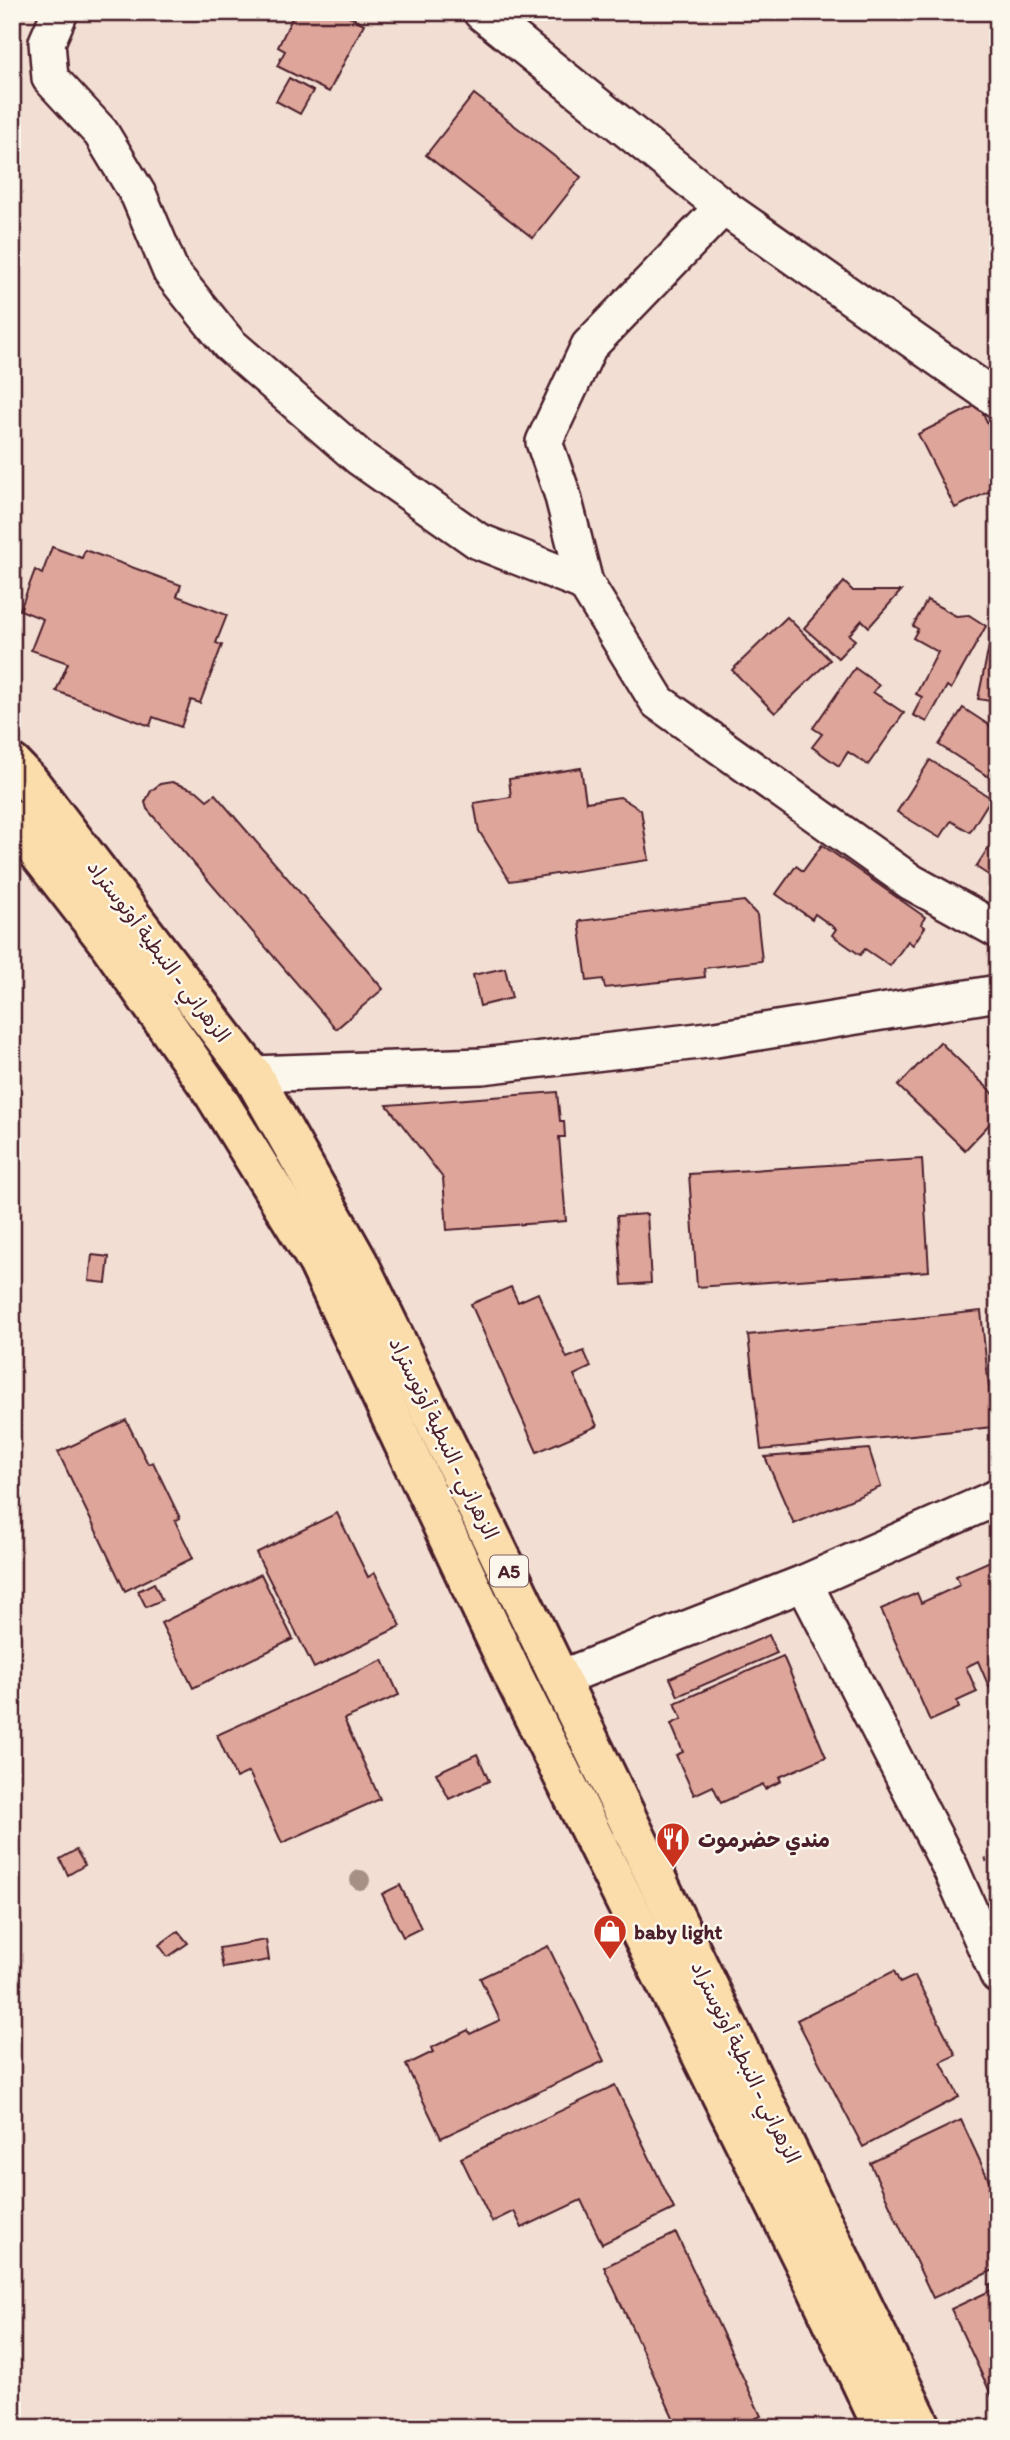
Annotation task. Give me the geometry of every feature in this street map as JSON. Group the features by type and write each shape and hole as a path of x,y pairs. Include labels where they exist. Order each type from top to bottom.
{"highway":[{"name":"الزهراني - النبطية أوتوستراد","path":"12,764 31,784 252,1074 358,1262 922,2428"},
{"name":"الزهراني - النبطية أوتوستراد","path":"12,820 108,942 214,1092 318,1262 512,1673 816,2286 883,2428"}],"street":[{"path":"60,12 47,42 50,78 101,133 139,197 171,272 229,344 360,458 478,541 585,583"},
{"path":"481,12 723,206 998,400"},
{"path":"723,206 589,346 544,442 562,494 585,583 658,702 911,883 998,930"},
{"path":"252,1074 482,1066 716,1039 998,993"},
{"path":"561,1678 804,1583 998,1497"},
{"path":"804,1583 951,1869 998,1975"}],"building":[{"path":"295,12 341,12 364,24 329,92 277,66 285,51 278,47"},
{"path":"289,78 313,91 300,114 276,101"},
{"path":"474,94 581,177 533,238 426,155"},
{"path":"978,404 998,443 998,496 994,489 955,508 918,434"},
{"path":"52,547 82,558 85,550 181,585 177,596 227,615 216,643 222,645 200,703 191,700 181,727 153,717 150,726 56,691 68,663 31,650 43,619 20,610 35,570 42,574"},
{"path":"844,582 853,591 901,591 869,627 862,620 849,635 855,640 838,658 804,628"},
{"path":"927,600 956,616 969,615 986,626 951,689 947,686 927,722 913,715 922,697 916,694 938,652 913,638 918,629 913,626"},
{"path":"787,617 830,660 775,713 732,670"},
{"path":"992,632 998,633 998,709 995,709 996,702 978,699"},
{"path":"855,668 879,685 873,692 904,713 868,765 848,752 839,766 812,747 822,734 813,728"},
{"path":"963,708 998,731 998,783 939,745"},
{"path":"930,760 991,798 970,832 951,821 940,838 897,812"},
{"path":"581,768 586,802 620,797 641,810 649,860 510,881 479,831 474,803 511,797 509,779"},
{"path":"172,782 197,791 207,800 215,794 383,989 336,1029 147,809 145,802 151,791 160,784"},
{"path":"998,833 998,881 976,867"},
{"path":"822,845 925,917 921,924 925,927 913,945 908,941 890,966 865,949 860,955 832,935 836,929 815,914 812,919 776,894 796,866 803,871"},
{"path":"744,901 757,915 762,961 704,968 705,977 605,988 603,979 587,981 579,921"},
{"path":"505,968 512,998 480,1006 473,975"},
{"path":"998,1041 998,1068 989,1045"},
{"path":"940,1042 998,1098 998,1115 965,1150 898,1086"},
{"path":"557,1092 560,1121 564,1121 565,1137 559,1137 566,1221 447,1230 443,1178 387,1105"},
{"path":"922,1159 929,1271 697,1287 689,1174"},
{"path":"647,1214 651,1283 622,1285 617,1216"},
{"path":"92,1255 109,1257 106,1283 89,1281"},
{"path":"511,1287 518,1302 538,1293 567,1358 584,1351 591,1367 574,1375 597,1426 537,1452 471,1304"},
{"path":"981,1311 993,1427 761,1450 748,1335"},
{"path":"126,1420 148,1464 153,1462 180,1518 175,1521 193,1558 125,1591 58,1452"},
{"path":"869,1449 881,1487 794,1524 765,1457"},
{"path":"337,1513 368,1577 375,1573 401,1626 314,1668 256,1553"},
{"path":"990,1561 998,1578 998,1683 989,1687 978,1661 966,1667 977,1692 957,1701 959,1708 930,1721 881,1609 917,1593 921,1603 960,1585 956,1576"},
{"path":"261,1574 293,1639 193,1688 161,1623"},
{"path":"154,1583 162,1600 146,1607 138,1591"},
{"path":"769,1635 777,1653 678,1696 670,1678"},
{"path":"783,1656 826,1757 779,1777 781,1781 765,1789 763,1784 721,1803 713,1786 694,1795 676,1755 683,1752 671,1724 682,1719 675,1703"},
{"path":"383,1660 399,1695 344,1719 380,1799 282,1843 249,1772 236,1778 217,1735"},
{"path":"477,1754 489,1781 449,1799 436,1773"},
{"path":"76,1850 85,1865 68,1875 60,1859"},
{"path":"400,1885 421,1928 403,1937 382,1894"},
{"path":"178,1931 188,1943 168,1957 159,1945"},
{"path":"266,1940 269,1960 223,1968 219,1948"},
{"path":"548,1946 604,2061 441,2138 406,2065 433,2052 431,2048 468,2030 470,2034 500,2020 480,1978"},
{"path":"894,1971 900,1983 915,1976 956,2055 941,2062 959,2097 863,2147 797,2020"},
{"path":"615,2085 674,2209 602,2244 581,2200 522,2228 514,2211 492,2222 461,2158"},
{"path":"961,2120 998,2200 998,2268 933,2298 870,2163"},
{"path":"676,2233 761,2416 734,2428 678,2428 604,2267"},
{"path":"998,2281 998,2409 951,2309 992,2290 989,2285"},
{"path":"763,2420 766,2428 745,2428"}],"place":[{"name":"مندي حضرموت","path":"673,1869"},
{"name":"baby light","path":"610,1961"}]}
